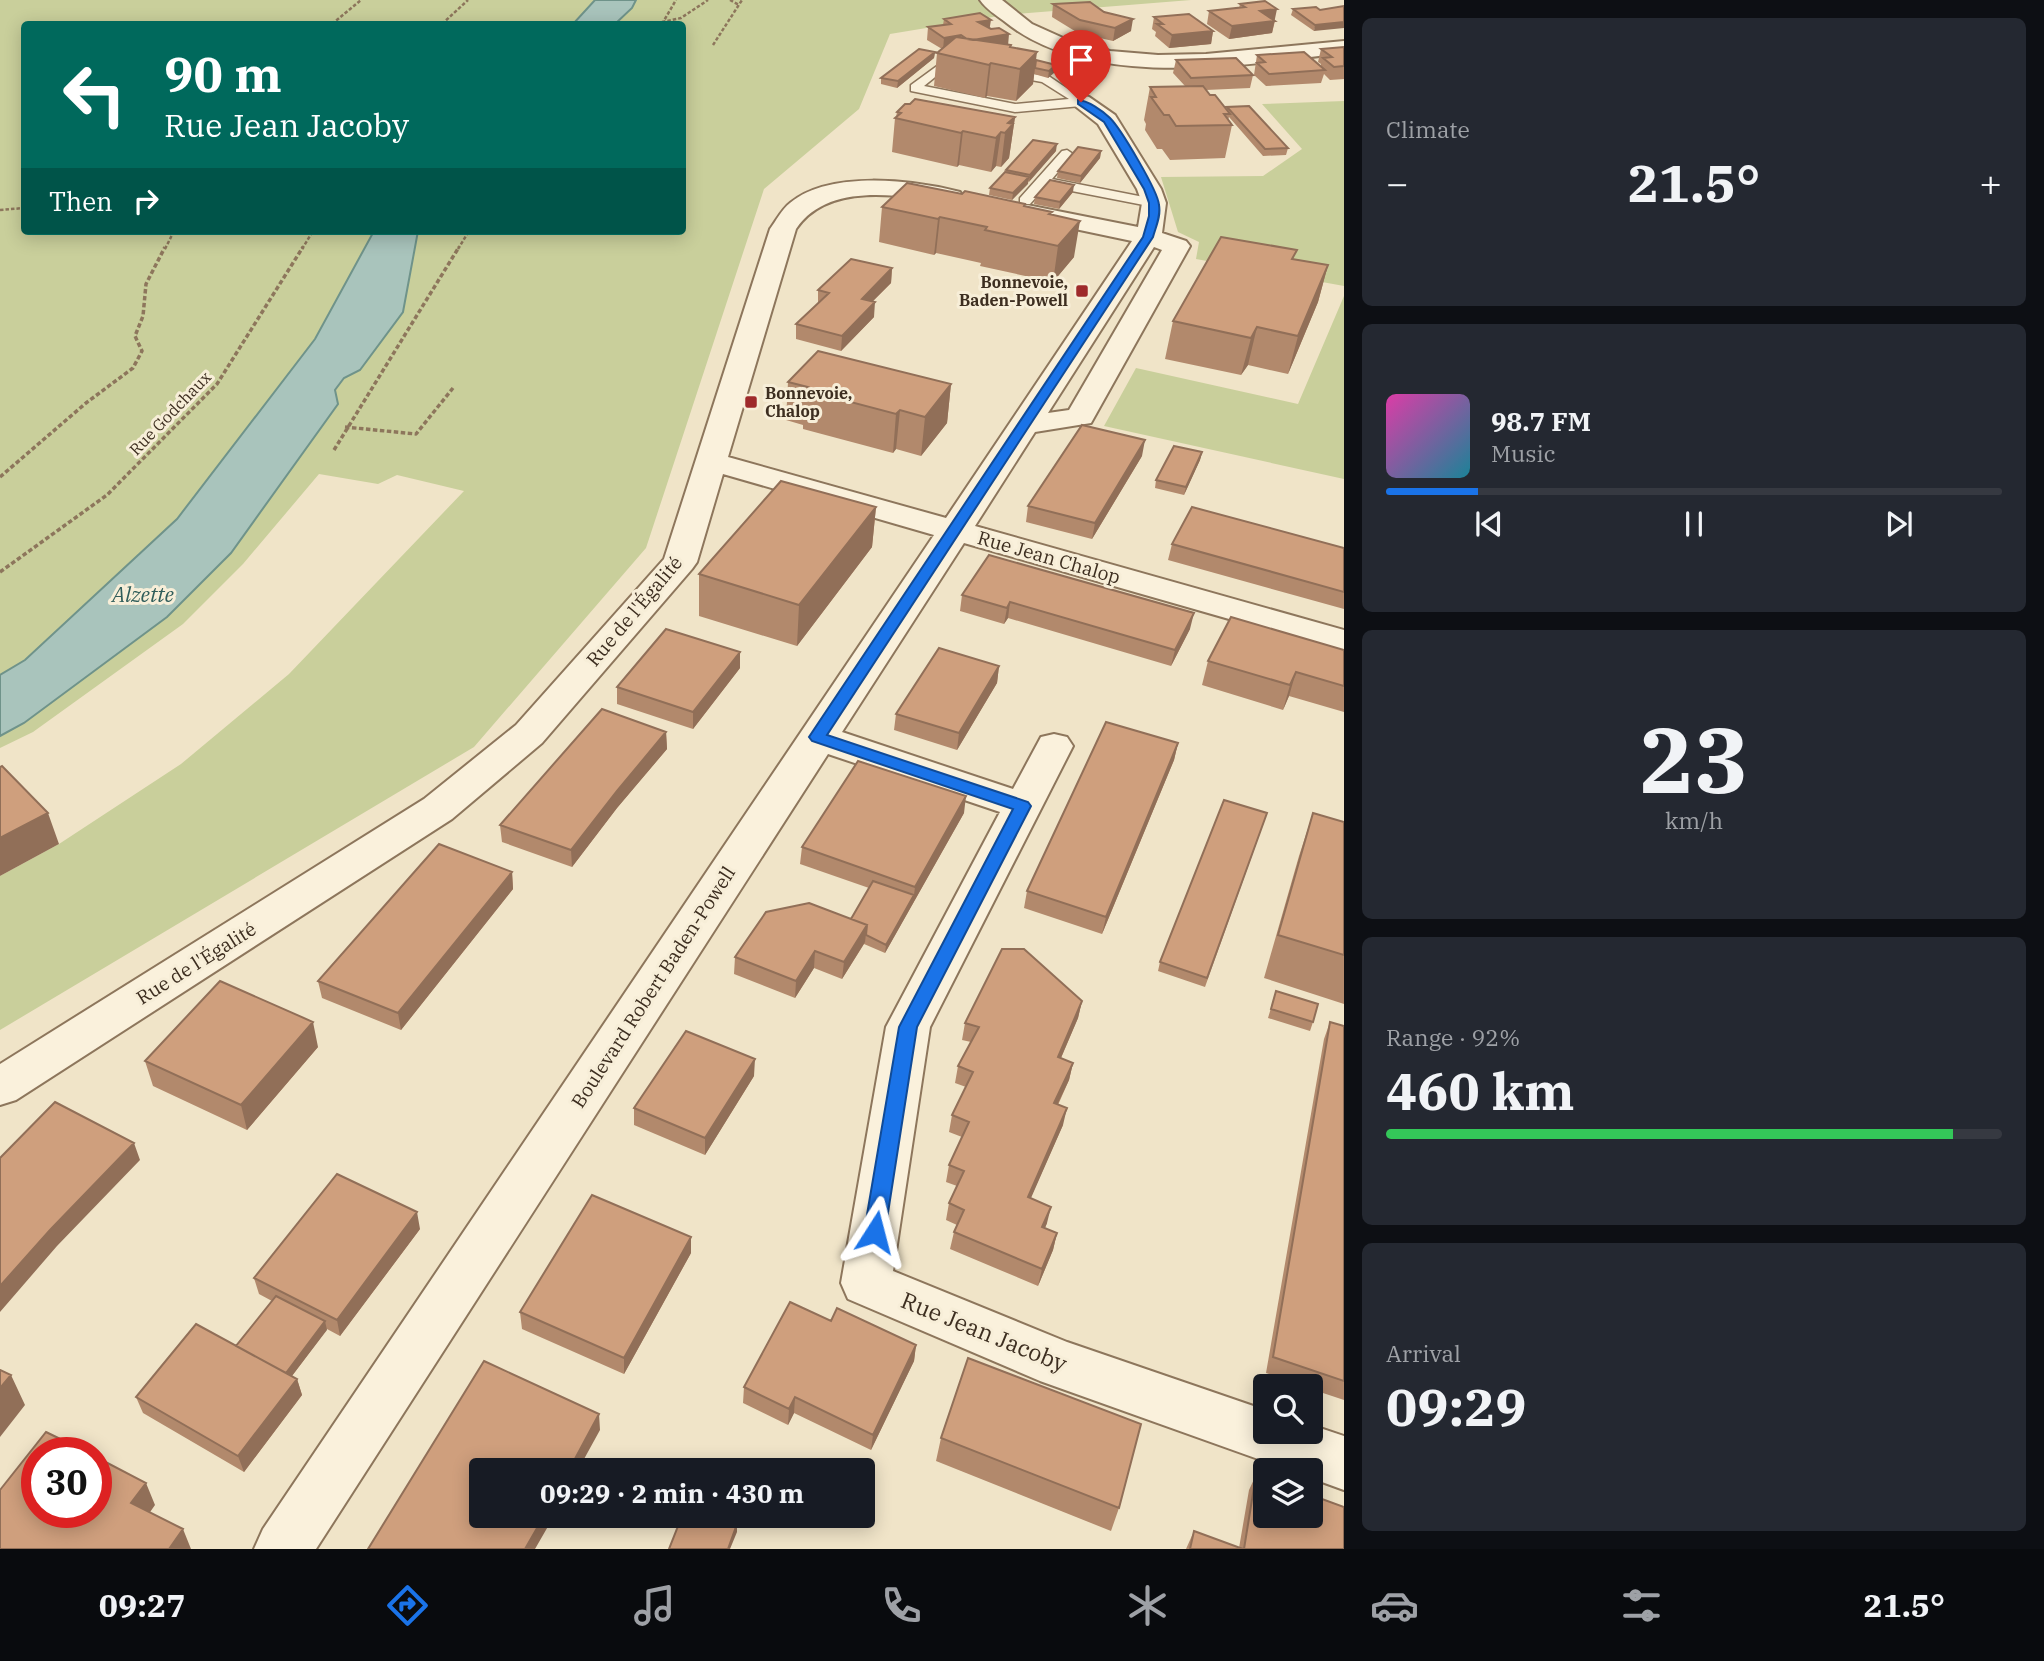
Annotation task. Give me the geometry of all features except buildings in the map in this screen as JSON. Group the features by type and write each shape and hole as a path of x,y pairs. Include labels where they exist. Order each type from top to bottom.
{"street":[{"path":"990,0 1005,16 1037,35 1065,46 1133,59 1175,61 1228,58 1344,47"},
{"path":"1081,102 1107,120 1149,189 1154,203"},
{"name":"Rue de l'Égalité","path":"0,1087 438,808 529,734 680,562 783,229 799,208 835,194 880,188 928,192 980,202"},
{"name":"Boulevard Robert Baden-Powell","path":"283,1549 1148,237 1154,216 1154,203"},
{"path":"1016,204 1177,246 1080,417 1024,425"},
{"name":"Rue Jean Chalop","path":"713,462 1344,641"},
{"path":"817,737 1023,806"},
{"name":"Rue Jean Jacoby","path":"1054,746 908,1027 866,1283 1059,1364 1344,1463"}],"lane":[{"path":"948,61 1046,79 1081,102 1015,108 915,88 948,61"},
{"path":"1016,204 1043,181 1067,154"},
{"path":"1043,181 1154,203"}],"path":[{"path":"336,21 361,0"},
{"path":"445,21 468,0"},
{"path":"663,21 676,0"},
{"path":"675,21 708,0"},
{"path":"730,0 739,5"},
{"path":"713,45 742,0"},
{"path":"0,210 21,208"},
{"path":"0,477 133,368 142,351 135,336 143,316 146,284 172,235"},
{"name":"Rue Godchaux","path":"0,572 107,495 217,384 310,235"},
{"path":"334,450 345,427 466,235"},
{"path":"345,427 416,434 453,388"}],"green space":[{"path":"0,0 595,0 576,21 21,21 21,235 372,235 315,339 177,519 25,660 0,675"},
{"path":"636,0 1191,0 1005,15 890,34 859,109 764,189 646,548 474,747 0,1030 0,876 59,844 181,764 289,674 464,491 397,475 378,484 319,474 243,564 183,624 33,732 0,748 0,736 24,723 167,617 231,553 338,404 335,390 344,378 360,370 403,312 417,235 686,235 686,21 618,21 632,8"},
{"path":"1344,101 1344,286 1196,259 1199,242 1178,232 1161,177 1263,176 1302,149 1262,104"},
{"path":"1344,296 1344,479 1104,426 1136,368 1298,404"}],"water":[{"path":"595,0 636,0 632,8 618,21 576,21"},
{"name":"Alzette","path":"372,235 417,235 403,312 360,370 344,378 335,390 338,404 231,553 167,617 24,723 0,736 0,675 25,660 177,519 315,339"}],"place":[{"name":"Bonnevoie, Baden-Powell","path":"1082,291"},
{"name":"Bonnevoie, Chalop","path":"751,402"}],"route":[{"path":"875,1232 908,1027 1023,806 817,737 1148,237 1154,216 1154,203 1149,189 1107,120 1081,102"}]}
